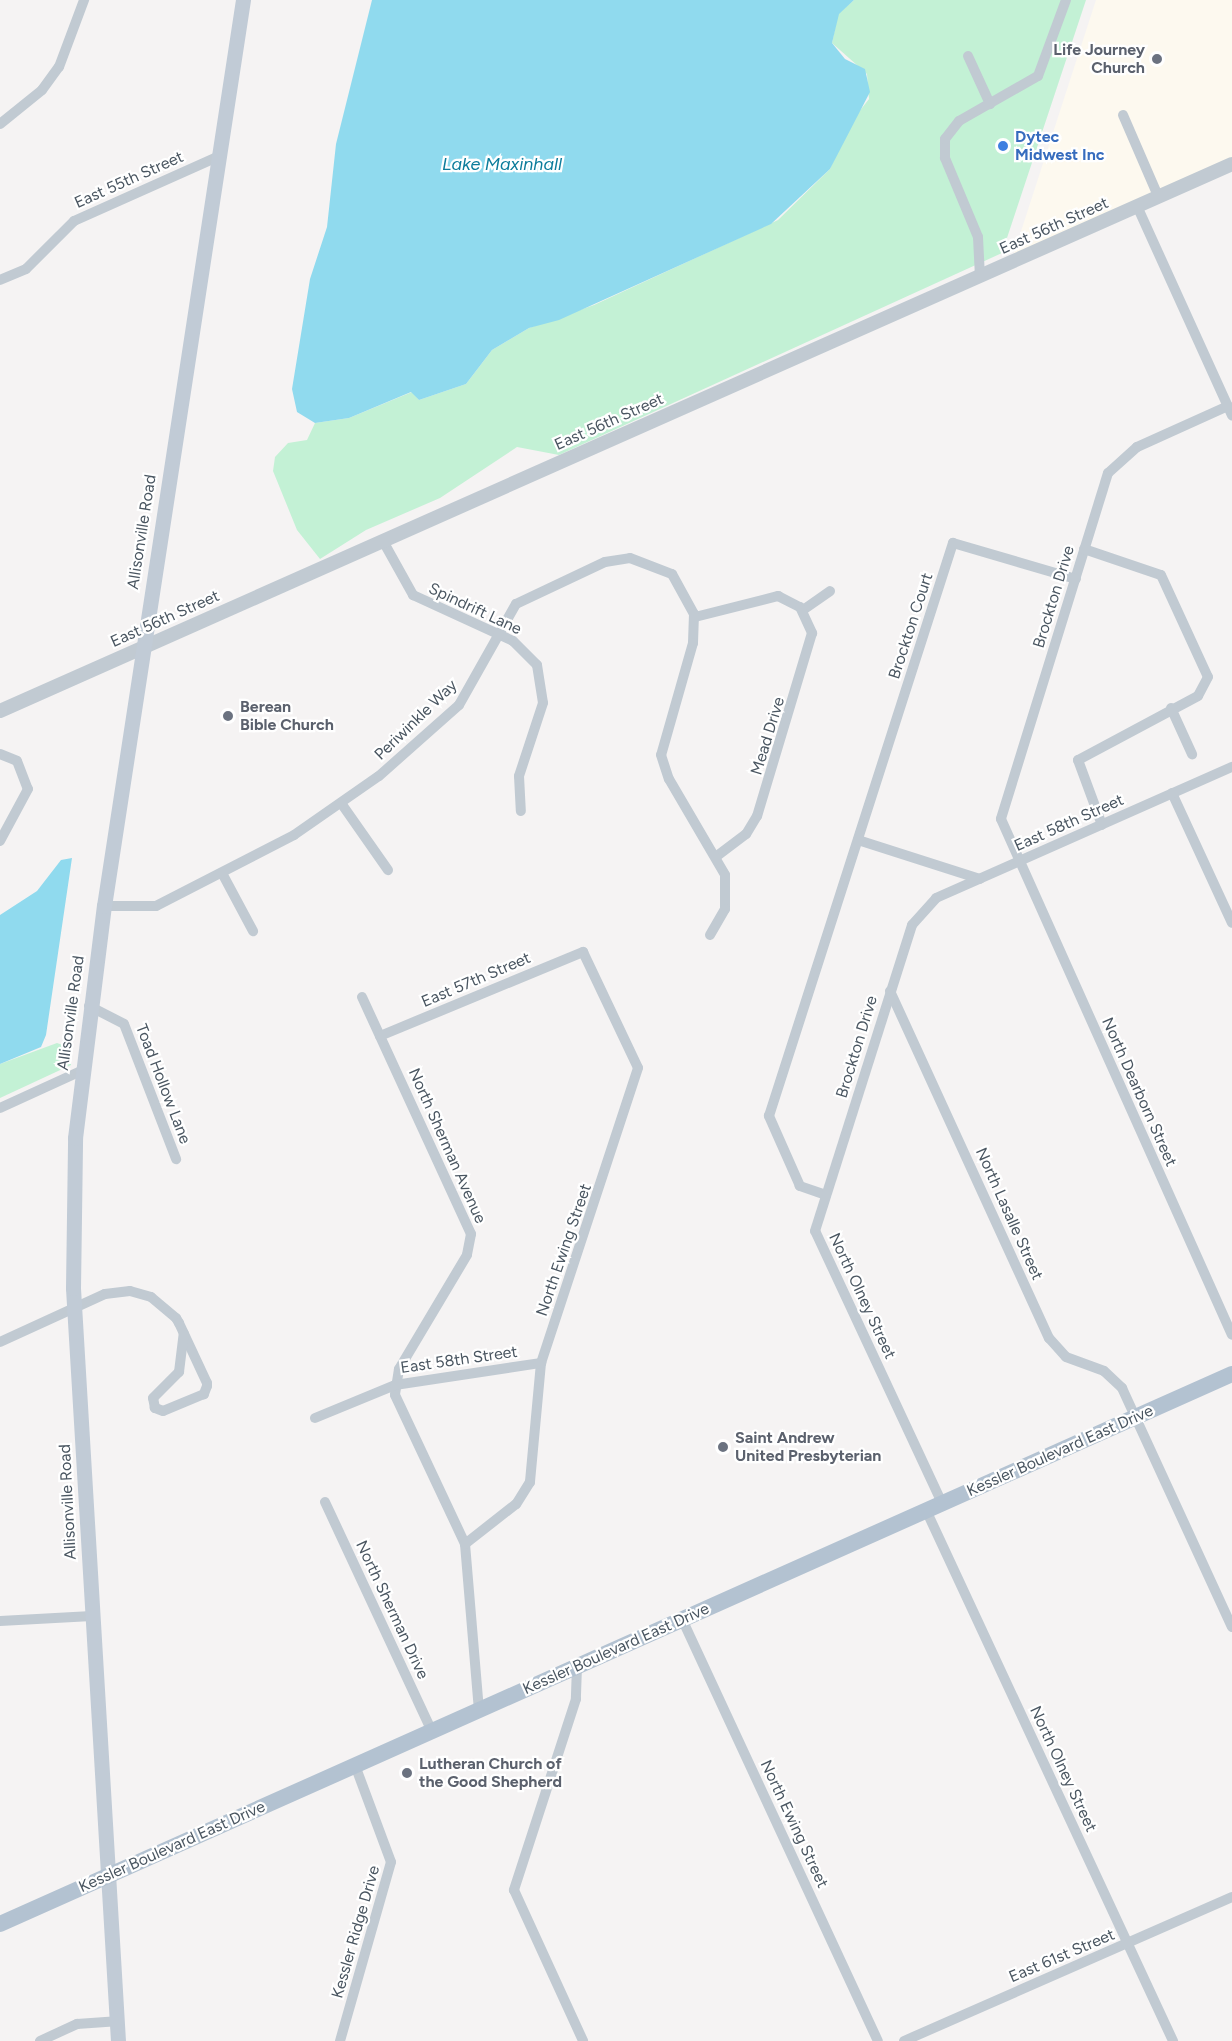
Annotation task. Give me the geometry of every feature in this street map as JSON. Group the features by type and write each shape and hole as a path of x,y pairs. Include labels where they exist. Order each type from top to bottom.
{"main road":[{"name":"Allisonville Road","path":"118,2041 74,1305 73,1178 81,1071 89,1006 243,0"},
{"name":"Kessler Boulevard East Drive","path":"0,1924 1232,1374"}],"street":[{"path":"0,124 42,90 59,67 84,0"},
{"path":"980,277 978,237 943,145 954,124 1038,76 1066,0"},
{"path":"968,56 990,104"},
{"path":"1123,115 1158,196"},
{"name":"East 55th Street","path":"0,280 26,269 74,221 219,156"},
{"name":"East 56th Street","path":"0,711 1232,164"},
{"path":"1137,206 1230,410"},
{"name":"Brockton Drive","path":"1018,862 1003,829 1002,809 1084,549 1115,463 1137,447 1230,410"},
{"name":"Spindrift Lane","path":"383,541 413,596 496,633 527,651 543,686 541,711 519,776 521,811"},
{"name":"Brockton Court","path":"826,1195 800,1186 769,1116 953,543 1076,579"},
{"path":"1084,549 1154,571 1165,580 1208,677 1201,694 1171,708 1155,724 1076,763 1102,825"},
{"name":"Periwinkle Way","path":"104,906 156,906 285,841 341,803 459,705 496,633 523,599 605,562 630,558 672,574 687,594 695,617"},
{"path":"710,935 727,901 717,856 669,780 662,755 664,732 693,643 695,617 730,612 774,595 803,610 830,591"},
{"name":"Mead Drive","path":"717,856 751,828 768,786 811,645 803,610"},
{"path":"1171,708 1192,754"},
{"path":"0,754 14,758 22,771 26,800 0,841"},
{"name":"East 58th Street","path":"921,911 980,879 1232,766"},
{"path":"1173,793 1232,923"},
{"path":"341,803 388,870"},
{"path":"858,840 980,879"},
{"name":"North Dearborn Street","path":"1018,862 1232,1335"},
{"path":"222,873 253,931"},
{"name":"Brockton Drive","path":"826,1195 890,991 921,911"},
{"name":"East 57th Street","path":"380,1036 583,952"},
{"name":"North Ewing Street","path":"465,1545 516,1504 530,1482 541,1363 638,1077 583,952"},
{"name":"North Lasalle Street","path":"890,991 1049,1338 1066,1357 1114,1378 1232,1627"},
{"name":"North Sherman Avenue","path":"362,997 471,1236 467,1255 395,1385"},
{"name":"Toad Hollow Lane","path":"89,1006 124,1024 176,1159"},
{"path":"0,1108 81,1071"},
{"name":"North Olney Street","path":"826,1195 815,1231 942,1503"},
{"path":"0,1342 74,1305 118,1291 140,1293 166,1306 184,1334 207,1389 160,1410 153,1398 179,1372 184,1334"},
{"name":"East 58th Street","path":"315,1418 395,1385 541,1363"},
{"path":"395,1385 398,1408 465,1545 479,1710"},
{"name":"North Sherman Drive","path":"326,1502 432,1731"},
{"name":"North Olney Street","path":"926,1510 1173,2041"},
{"path":"2,1619 92,1616"},
{"name":"North Ewing Street","path":"682,1619 878,2041"},
{"path":"577,1666 576,1699 514,1890 583,2041"},
{"name":"Kessler Ridge Drive","path":"340,2041 392,1862 388,1840 354,1765"},
{"name":"East 61st Street","path":"904,2041 1232,1897"},
{"path":"40,2041 77,2024 116,2021"}],"shaded area":[{"path":"1096,0 1232,0 1232,158 1013,256"}],"green space":[{"path":"854,0 1086,0 1002,253 559,455 517,447 440,498 366,530 320,559 297,530 273,471 275,457 288,443 307,440 315,423 349,418 412,392 419,400 466,384 492,350 529,328 594,305 778,220 830,169 851,122 869,99 867,74 832,43 838,14"},
{"path":"57,1043 71,1048 71,1065 0,1098 0,1064"}],"water":[{"name":"Lake Maxinhall","path":"372,0 854,0 839,14 832,43 845,59 865,69 870,92 830,169 771,224 559,320 529,328 492,350 466,384 419,400 411,392 349,418 315,423 297,412 292,389 310,279 327,227 336,144"},
{"path":"72,858 46,1035 41,1047 0,1064 0,915 37,891 61,860"}],"place":[{"name":"Life Journey Church","path":"1157,59"},
{"name":"Dytec Midwest Inc","path":"1003,146"},
{"name":"Berean Bible Church","path":"228,716"},
{"name":"Saint Andrew United Presbyterian","path":"723,1447"},
{"name":"Lutheran Church of the Good Shepherd","path":"407,1773"}]}
